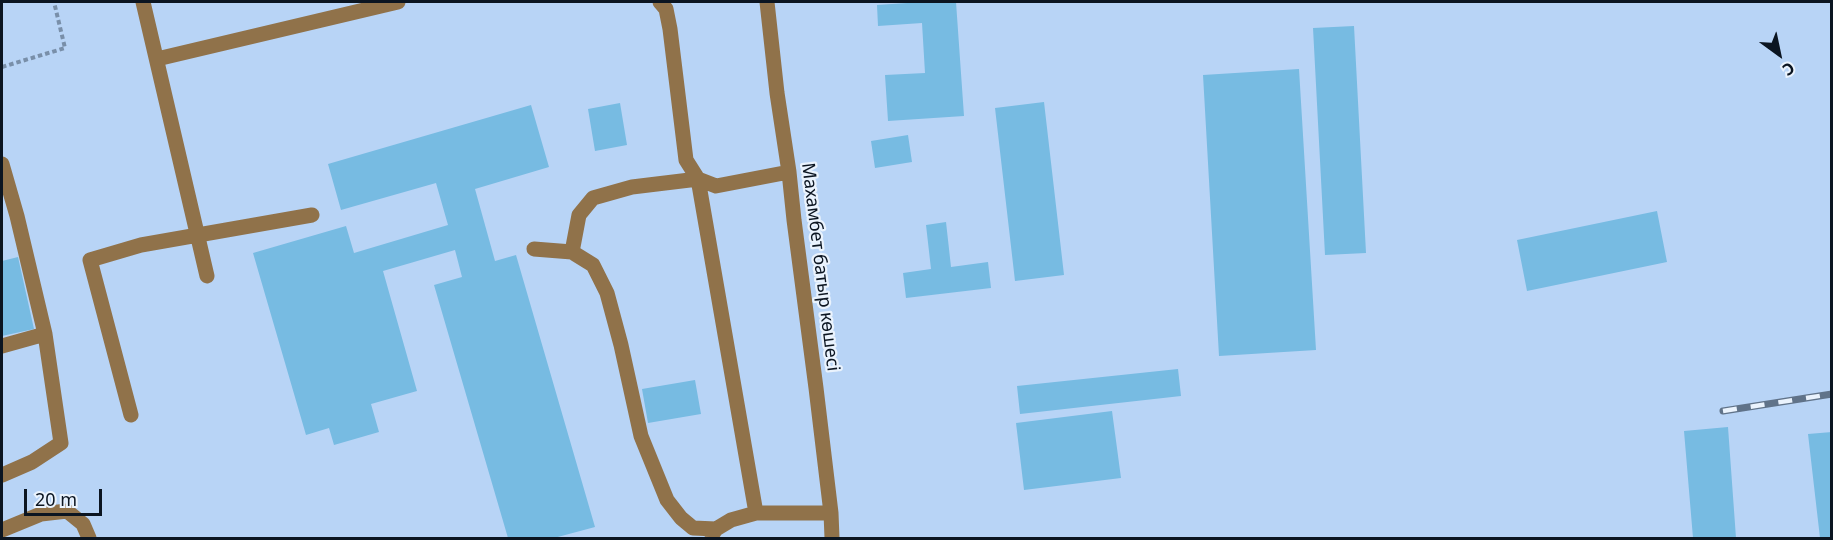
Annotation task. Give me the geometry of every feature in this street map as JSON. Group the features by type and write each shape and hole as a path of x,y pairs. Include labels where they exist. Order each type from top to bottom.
{"street":[{"path":"143,2 207,276"},
{"path":"157,59 398,2"},
{"path":"660,2 666,9 670,29 686,160 698,179 756,513"},
{"name":"Махамбет батыр көшесі","path":"767,2 831,513 832,538"},
{"path":"2,164 45,334 60,443 32,462 2,475"},
{"path":"572,252 579,215 593,198 632,187 698,179 716,186 789,172"},
{"path":"131,415 90,260 141,245 312,215"},
{"path":"534,249 572,252 593,265 607,293 621,345 640,435 667,500 681,518 693,528 714,534 731,520 756,513 831,513"},
{"path":"2,346 45,334"},
{"path":"2,530 41,514 67,511 82,524 89,538"}],"path":[{"path":"2,68 65,48 54,2"}],"building":[{"path":"956,2 964,116 888,121 885,75 925,73 922,23 878,26 877,5"},
{"path":"1354,26 1366,253 1325,255 1313,28"},
{"path":"1299,69 1316,350 1219,356 1203,75"},
{"path":"1044,102 1064,275 1015,281 995,108"},
{"path":"620,103 627,145 595,151 588,109"},
{"path":"531,105 549,167 475,189 495,261 516,255 595,527 554,538 508,538 434,285 462,277 455,250 383,271 417,391 371,404 379,432 334,445 329,428 306,435 253,253 346,226 354,253 448,225 436,183 341,210 328,164"},
{"path":"908,135 912,162 875,168 871,141"},
{"path":"1657,211 1667,262 1527,291 1517,240"},
{"path":"946,222 951,267 988,262 991,288 906,298 903,273 931,269 926,225"},
{"path":"18,257 34,329 2,336 2,261"},
{"path":"1178,369 1181,396 1020,414 1017,386"},
{"path":"695,380 701,414 648,423 642,389"},
{"path":"1112,411 1121,478 1024,490 1016,423"},
{"path":"1728,427 1736,538 1693,538 1684,431"},
{"path":"1832,432 1832,538 1820,538 1808,434"}],"railway":[{"path":"1723,411 1832,394"}]}
